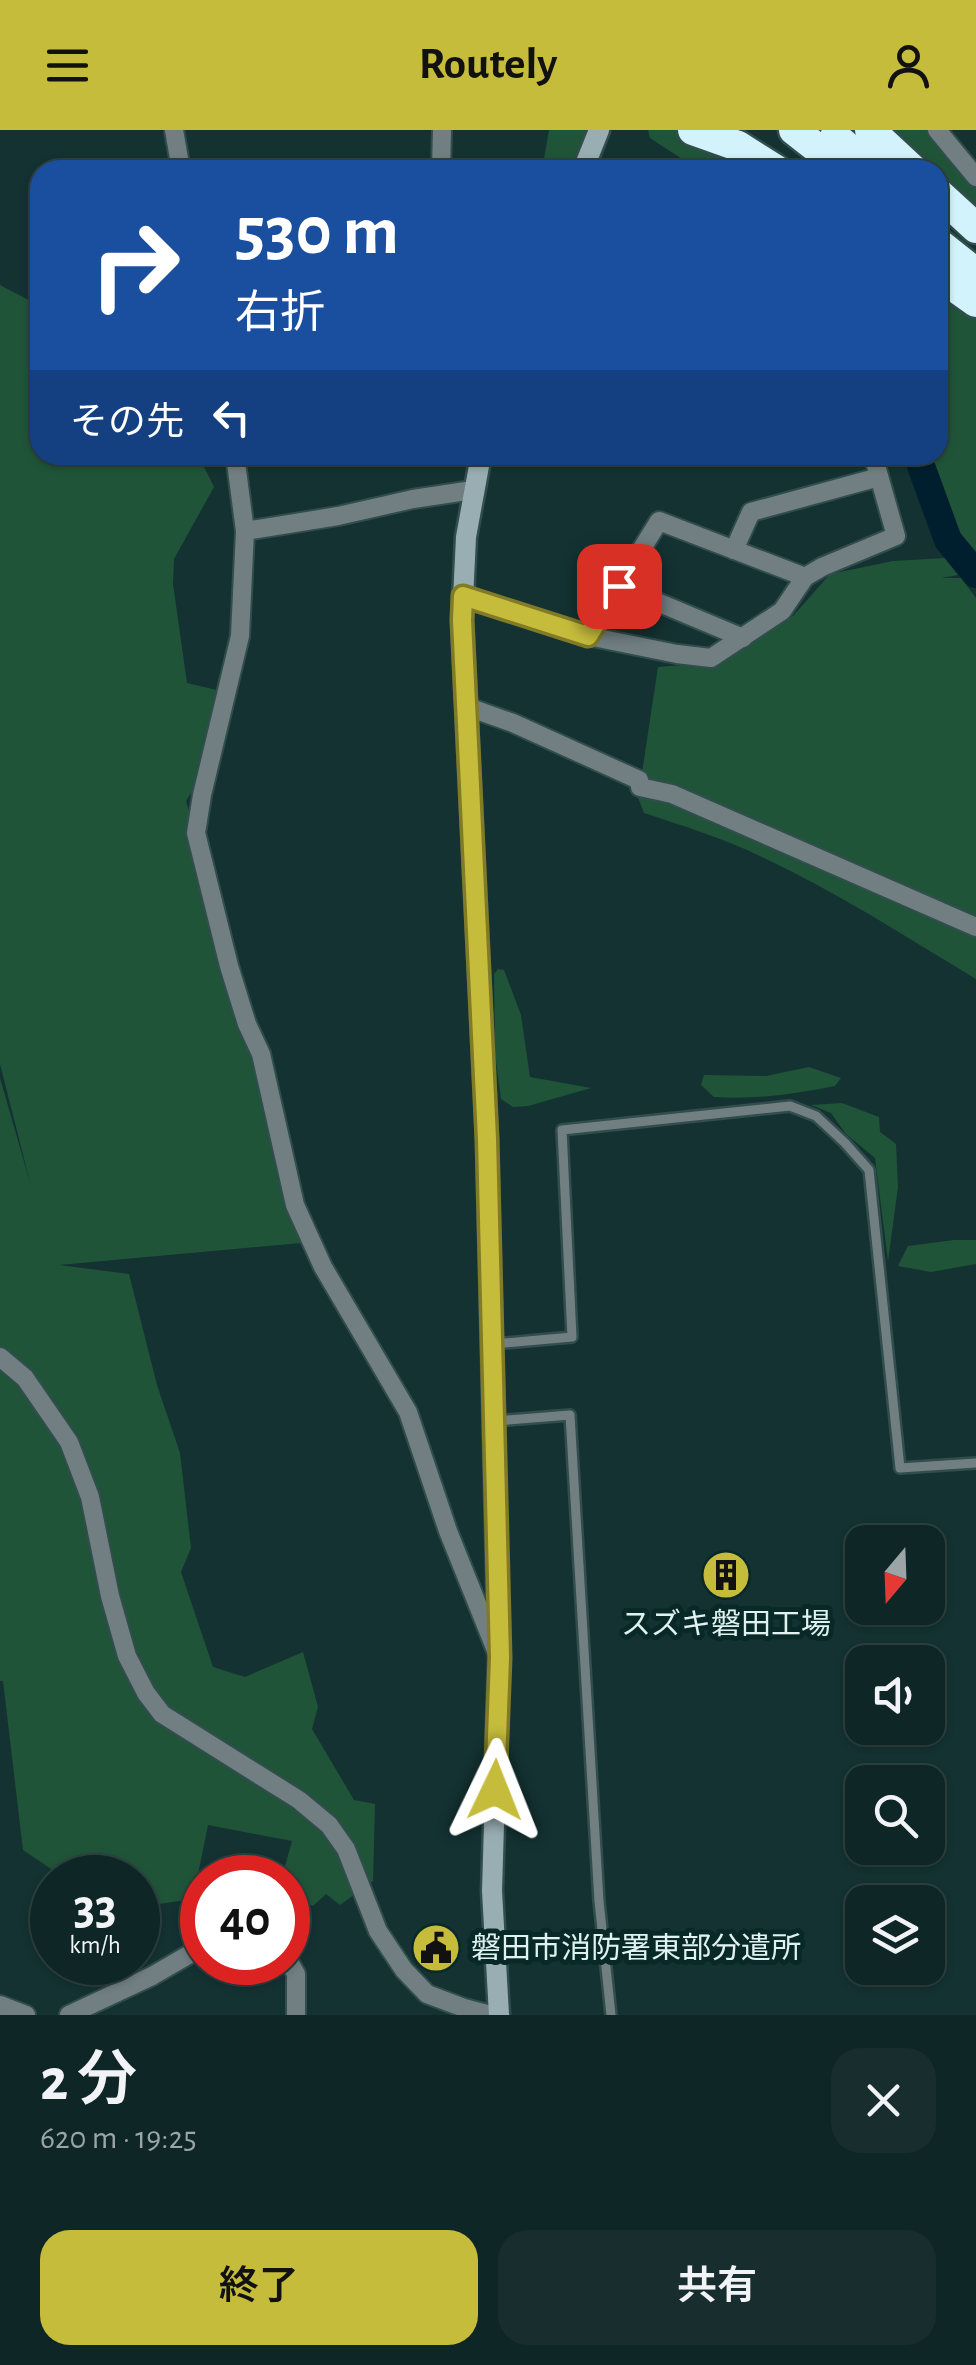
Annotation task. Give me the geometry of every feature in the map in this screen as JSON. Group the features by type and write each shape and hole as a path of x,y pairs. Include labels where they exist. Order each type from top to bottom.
{"highway":[{"path":"693,130 726,138 760,160"},
{"path":"794,130 860,155"},
{"path":"826,130 860,155"},
{"path":"948,201 976,228"},
{"path":"948,228 976,249"},
{"path":"948,251 976,273"},
{"path":"948,282 976,302"}],"street":[{"path":"174,130 179,160"},
{"path":"442,130 442,160"},
{"path":"587,160 599,130"},
{"path":"937,130 976,177"},
{"path":"236,465 245,531 240,636 196,833 238,995 261,1054 295,1205 323,1267 408,1412 448,1531 500,1658"},
{"path":"479,465 466,538 462,620 487,1139 500,1658 492,1891 499,2015"},
{"path":"463,596 588,636 711,658 782,611 804,577 896,536 876,465"},
{"path":"734,550 751,512 879,477"},
{"path":"245,531 473,490"},
{"path":"588,636 659,521 804,577"},
{"path":"619,586 743,638"},
{"path":"466,706 638,780 640,786 672,794 976,928"},
{"path":"0,1357 25,1378 68,1442 90,1497 110,1596 128,1656 146,1693 162,1714 299,1800 329,1825 346,1848 378,1931 404,1970 427,1994 492,2015"},
{"path":"69,2015 180,1960"},
{"path":"296,1985 296,2015"},
{"path":"0,2005 26,2015"}],"lane":[{"path":"491,1344 572,1337 562,1130 790,1106 816,1116 869,1170 900,1468 976,1462"},
{"path":"493,1422 570,1414 600,1900 611,2015"}],"green space":[{"path":"549,130 599,130 587,160 544,160"},
{"path":"648,130 691,130 742,160 684,160 650,138"},
{"path":"890,130 927,130 976,180 976,205 948,182 948,160 922,160"},
{"path":"0,285 30,301 30,465 203,465 214,487 174,559 173,584 187,683 221,691 203,774 186,801 312,1242 59,1265 129,1274 157,1385 180,1453 191,1548 181,1572 213,1667 245,1677 303,1652 318,1707 312,1729 354,1800 375,1804 373,1881 340,1905 326,1894 310,1905 310,1855 288,1855 292,1841 208,1825 202,1855 180,1855 180,1901 160,1904 160,1855 30,1855 23,1850 0,1681 0,1078 31,1186 0,1064"},
{"path":"948,294 976,313 976,561 943,511 925,465 948,465"},
{"path":"945,558 958,575 941,578 961,578 976,598 976,979 870,914 788,870 732,844 644,813 637,795 658,667 708,663 793,616 830,574 893,561"},
{"path":"498,969 504,970 521,1015 530,1077 591,1088 528,1106 513,1107 501,1099 495,1054 494,974"},
{"path":"809,1067 841,1078 835,1086 759,1097 714,1097 701,1085 704,1075 766,1076"},
{"path":"842,1103 879,1117 880,1132 896,1144 898,1187 888,1261 875,1158 846,1134 831,1113 811,1105"},
{"path":"976,1240 976,1264 931,1272 898,1266 908,1246"}],"waterway":[{"path":"921,465 948,540 976,574"}],"place":[{"name":"スズキ磐田工場","path":"726,1575"},
{"name":"磐田市消防署東部分遣所","path":"436,1948"}],"route":[{"path":"495,1790 500,1658 487,1139 463,596 588,636 619,586"}]}
